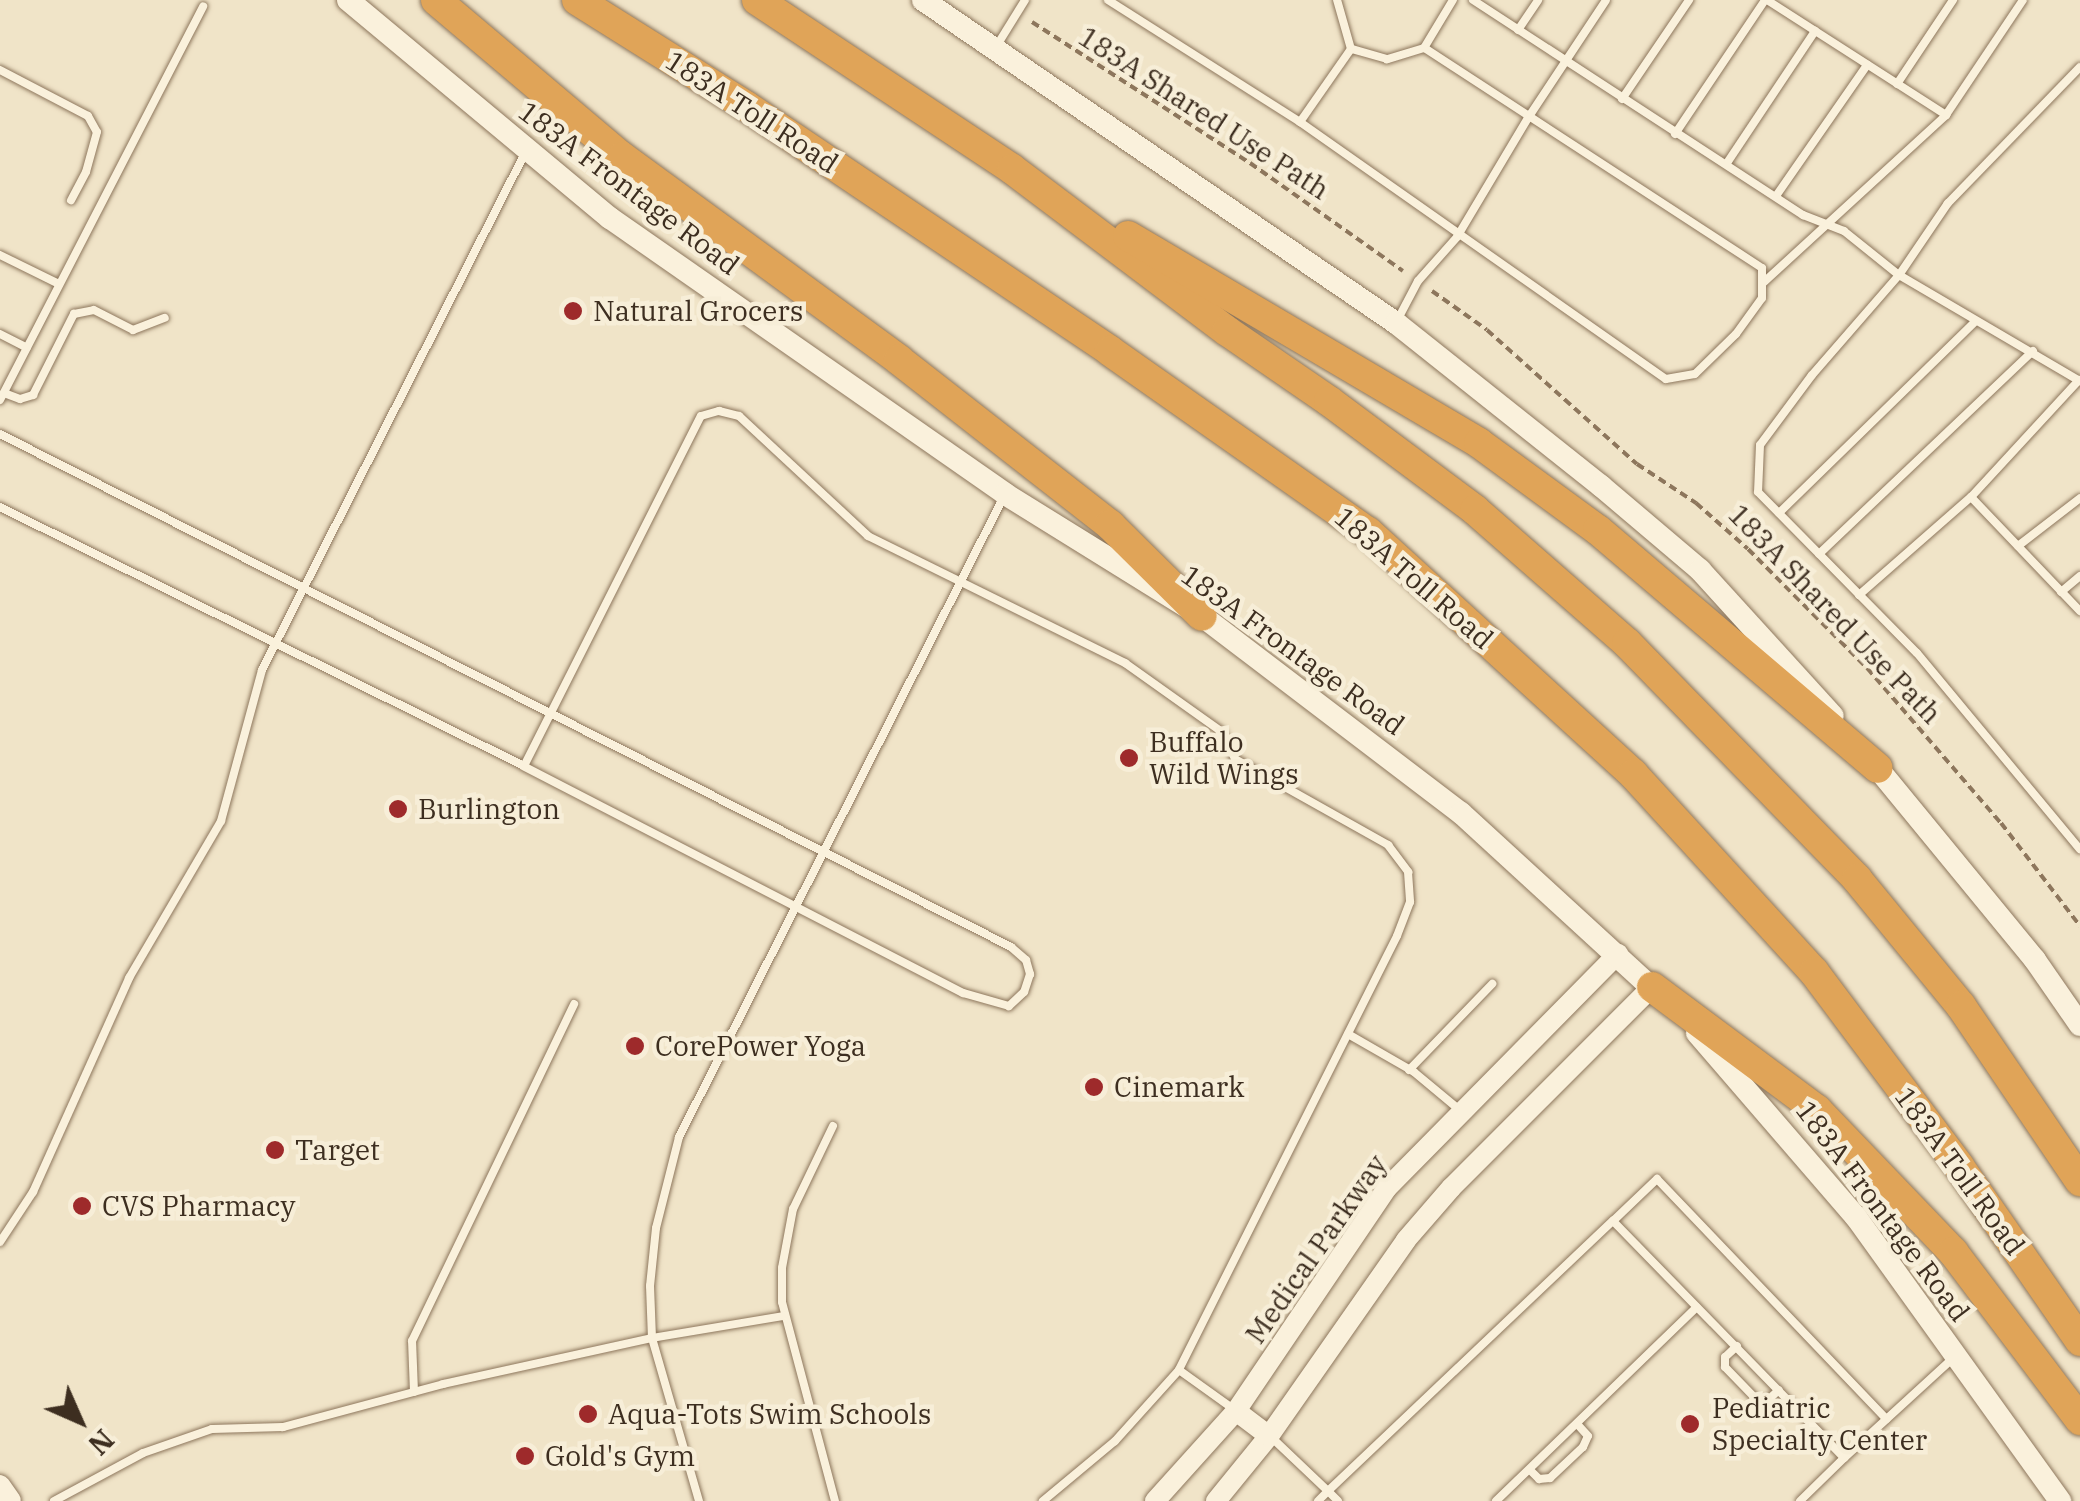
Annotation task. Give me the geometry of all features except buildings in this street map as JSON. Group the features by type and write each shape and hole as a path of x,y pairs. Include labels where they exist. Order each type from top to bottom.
{"highway":[{"path":"436,0 622,157 899,360 1110,525 1202,616"},
{"name":"183A Toll Road","path":"577,0 746,106 1110,351 1368,532 1634,774 1814,972 1959,1166 2080,1340"},
{"path":"757,0 1012,169 1476,510 1627,643 1857,878 1961,1006 2080,1181"},
{"path":"1012,169 1478,443 1613,542 1878,768"},
{"path":"1652,987 1817,1110 1953,1252 2080,1420"}],"main road":[{"name":"183A Frontage Road","path":"348,0 610,218 1005,494 1202,616 1461,813 1652,987 1785,1130 1856,1218 2060,1501"},
{"path":"923,0 1396,324 1602,486 1700,570 1878,768 2035,960 2080,1025"}],"street":[{"name":"Medical Parkway","path":"1155,1501 1236,1411 1387,1188 1618,954"},
{"path":"1216,1501 1269,1436 1406,1240 1451,1188 1652,987"},
{"path":"1236,1411 1269,1436"},
{"path":"0,1485 10,1501"}],"lane":[{"path":"995,49 1024,0"},
{"path":"1108,0 1300,122 1457,237 1666,380 1696,374 1736,334 1762,298 1762,268 1424,48"},
{"path":"1337,0 1351,49"},
{"path":"1351,49 1387,59 1424,48 1452,0"},
{"path":"1473,0 1675,134 1776,196 1844,231 1899,275 2080,380 1971,497 1860,595"},
{"path":"1518,30 1538,0"},
{"path":"1396,324 1418,281 1457,237 1528,118 1606,0"},
{"path":"1622,99 1689,0"},
{"path":"1675,134 1766,0 1946,116"},
{"path":"1896,84 1952,0"},
{"path":"1762,284 1946,116 2022,0"},
{"path":"165,318 134,330 94,310 74,314 33,395 20,399 2,397 202,6"},
{"path":"1727,163 1815,31"},
{"path":"1300,122 1351,49"},
{"path":"1776,196 1868,65"},
{"path":"2080,68 1948,203 1899,275 1812,375 1760,446 1758,492 1930,667 2076,838 2080,849"},
{"path":"0,70 88,116 97,132 86,172 71,200"},
{"path":"0,1242 34,1192 129,978 221,822 232,791 249,704 275,645 526,151"},
{"path":"0,256 59,284"},
{"path":"1779,513 1975,322"},
{"path":"0,334 27,348"},
{"path":"1819,554 2033,350"},
{"path":"524,766 700,416 720,411 738,416 868,536 1125,664 1222,732 1236,759 1388,846 1408,872 1410,902 1179,1370 1114,1441 1044,1501"},
{"path":"0,434 827,850 1011,947 1026,960 1030,974 1024,992 1009,1006 987,1003 524,766 0,506"},
{"path":"699,1501 652,1338 650,1286 656,1228 679,1138 1005,494"},
{"path":"1971,497 2080,611"},
{"path":"2018,546 2080,498"},
{"path":"2060,592 2080,576"},
{"path":"1409,1070 1492,984"},
{"path":"414,1392 412,1341 574,1004"},
{"path":"1348,1034 1409,1070 1462,1112"},
{"path":"833,1126 794,1209 782,1268 783,1316 835,1501"},
{"path":"1318,1501 1657,1179 1886,1419"},
{"path":"1613,1221 1844,1458"},
{"path":"1496,1501 1697,1307"},
{"path":"54,1501 143,1452 212,1429 283,1427 414,1392 652,1338 783,1316"},
{"path":"1737,1346 1725,1357 1724,1367 1756,1400 1767,1400 1779,1390"},
{"path":"1800,1501 1956,1356"},
{"path":"1179,1370 1236,1411"},
{"path":"1530,1470 1539,1479 1550,1478 1584,1447 1588,1436 1578,1425"},
{"path":"1269,1436 1338,1501"}],"path":[{"name":"183A Shared Use Path","path":"1032,22 1250,163 1404,271"},
{"name":"183A Shared Use Path","path":"1432,291 1487,330 1637,464 1696,503 1748,549 1867,668 2001,823 2080,926"}],"place":[{"name":"Natural Grocers","path":"573,311"},
{"name":"Buffalo Wild Wings","path":"1129,758"},
{"name":"Burlington","path":"398,809"},
{"name":"CorePower Yoga","path":"635,1046"},
{"name":"Cinemark","path":"1094,1087"},
{"name":"Target","path":"275,1150"},
{"name":"CVS Pharmacy","path":"82,1206"},
{"name":"Aqua-Tots Swim Schools","path":"588,1414"},
{"name":"Pediatric Specialty Center","path":"1690,1424"},
{"name":"Gold's Gym","path":"525,1456"}]}
